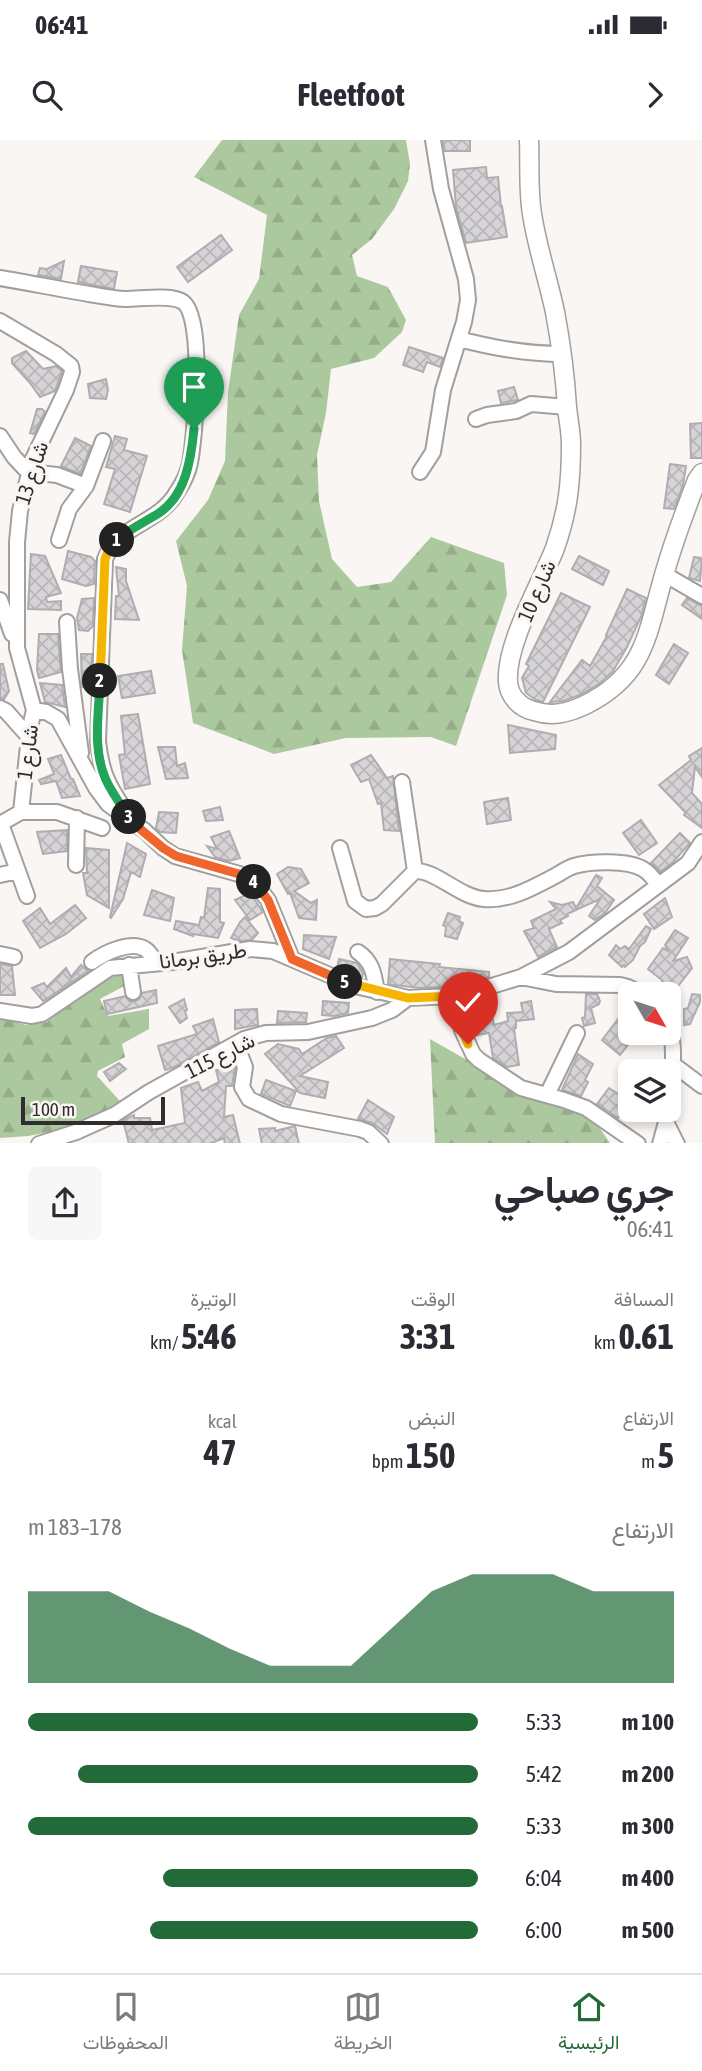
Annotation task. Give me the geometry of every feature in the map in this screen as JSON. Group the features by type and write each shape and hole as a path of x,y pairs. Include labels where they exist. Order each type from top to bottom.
{"main road":[{"name":"شارع 10","path":"529,140 532,214 555,311 571,440 568,508 508,666 508,686 516,702 526,709 540,713 571,711 602,696 624,677 641,654 649,634 664,574 697,480 702,473"}],"street":[{"path":"421,472 433,452 443,390 468,300 466,279 440,189 433,140"},
{"path":"0,278 123,299 182,301 189,308 197,342 194,429 184,480 162,512 119,538 109,549 105,559 97,741 104,777 133,823"},
{"name":"شارع 13","path":"0,321 56,354 71,366 72,372 28,472 20,511 17,542 17,649 34,710"},
{"path":"459,339 519,351 562,354"},
{"path":"476,419 516,411 531,404 567,407"},
{"path":"0,436 28,472 57,475 86,486"},
{"path":"59,540 69,509 86,486 103,441"},
{"path":"664,574 702,596"},
{"path":"0,600 17,649"},
{"path":"66,622 83,761"},
{"path":"0,708 6,710 29,737"},
{"name":"شارع 1","path":"20,812 34,710 46,712 58,719 96,788 108,804 176,856 239,874 253,881 268,900 292,959"},
{"path":"402,782 415,871"},
{"path":"27,896 1,824 20,812 57,812 102,828"},
{"path":"76,865 77,818"},
{"path":"688,863 702,842"},
{"path":"340,848 355,901 366,909 382,904 415,871"},
{"path":"415,871 424,872 469,896 494,899 518,894 573,866 608,862 642,868 658,885 702,856"},
{"path":"0,875 18,871"},
{"name":"طريق برمانا","path":"0,1011 32,1016 43,1014 110,968 250,949 273,951 355,986 377,992 408,998 454,996 521,976 569,953 658,885"},
{"path":"92,961 104,953 134,946 146,950 156,963"},
{"path":"358,952 371,964 377,992"},
{"path":"129,965 133,992"},
{"path":"521,976 555,984 618,985"},
{"path":"454,996 462,1030 480,1060 521,1088 586,1108 638,1143"},
{"name":"شارع 115","path":"39,1143 76,1132 114,1115 256,1035 308,1032 372,1018 392,1010 408,998"},
{"path":"547,1095 577,1033"},
{"path":"236,1044 245,1067 242,1087 249,1099 281,1114 360,1129 381,1143"},
{"path":"681,1070 702,1086"},
{"path":"660,1143 665,1122"},
{"path":"669,1122 677,1143"}],"green space":[{"path":"222,140 406,140 410,164 408,181 394,209 372,239 352,255 357,276 388,287 406,320 402,332 374,358 331,369 326,413 317,455 319,501 332,559 357,587 391,582 431,537 504,563 507,595 456,746 431,737 346,738 274,754 193,723 182,650 187,586 176,541 208,500 225,461 228,392 239,315 259,279 267,215 194,177"},
{"path":"126,973 128,984 100,999 108,1016 149,1009 149,1029 122,1044 125,1057 98,1071 97,1076 120,1101 76,1127 0,1138 0,1018 26,1025 47,1022 96,981"},
{"path":"430,1039 516,1088 588,1111 610,1143 435,1143"}],"building":[{"path":"443,140 470,140 470,151 445,151"},
{"path":"486,167 487,178 498,177 507,237 466,243 456,207 453,170"},
{"path":"221,235 232,250 188,282 177,267"},
{"path":"64,261 61,279 38,275 40,268 47,269"},
{"path":"81,266 117,272 114,289 78,282"},
{"path":"409,347 443,358 440,367 427,362 423,372 403,365"},
{"path":"26,351 43,369 56,366 62,371 55,391 40,397 12,363 12,358"},
{"path":"106,379 106,399 90,398 88,384"},
{"path":"514,387 518,400 501,403 498,391"},
{"path":"37,409 45,412 34,434 30,433"},
{"path":"702,423 702,458 691,458 690,424"},
{"path":"115,436 127,439 124,450 147,456 130,512 104,504 115,469 106,467"},
{"path":"75,438 91,446 80,474 61,466"},
{"path":"670,464 686,466 683,485 674,509 664,508"},
{"path":"68,551 91,557 95,561 94,584 86,586 62,579"},
{"path":"31,554 45,556 61,593 46,597 47,602 61,601 61,610 28,609"},
{"path":"579,556 609,571 603,585 572,569"},
{"path":"694,557 702,558 700,581 689,578"},
{"path":"116,567 126,569 126,581 139,620 115,619 116,596 119,596"},
{"path":"627,589 646,598 641,617 613,671 599,684 580,695 550,702 582,660 590,666 607,636"},
{"path":"561,593 590,607 543,702 526,693 522,678 529,666 526,664"},
{"path":"94,598 93,626 88,631 79,630 77,618 82,599"},
{"path":"687,598 702,606 702,619 682,605"},
{"path":"39,634 58,634 61,672 39,678 37,670"},
{"path":"674,644 688,653 669,684 656,675"},
{"path":"81,654 92,654 90,688 82,687"},
{"path":"0,664 3,664 9,691 4,699 0,698"},
{"path":"151,671 155,693 122,698 118,676"},
{"path":"40,683 62,685 65,707 45,702"},
{"path":"138,714 150,784 125,789 119,755 125,754 121,716"},
{"path":"508,725 556,735 555,749 510,753"},
{"path":"158,747 175,747 177,766 185,763 188,778 166,779"},
{"path":"702,748 702,777 695,767 692,793 702,804 702,828 684,815 686,813 659,785 691,760 689,756"},
{"path":"61,755 80,796 62,798 56,781 41,784 39,780 54,774 48,759"},
{"path":"371,755 387,778 393,776 399,831 384,830 381,803 378,804 369,779 361,782 351,765"},
{"path":"508,798 511,820 487,824 484,802"},
{"path":"220,807 223,820 206,821 203,811"},
{"path":"159,812 178,813 176,833 160,832 156,828"},
{"path":"641,820 657,843 639,855 623,833"},
{"path":"67,830 67,851 43,854 37,832"},
{"path":"229,831 240,858 229,861 215,857 207,846 217,849 211,837"},
{"path":"680,833 690,843 660,872 651,863"},
{"path":"127,843 146,854 140,877 131,872 123,899 111,918 110,917"},
{"path":"86,848 109,850 109,908 87,895 83,873 87,873"},
{"path":"288,867 301,869 309,883 294,891 311,903 317,900 316,920 299,918 290,893 288,894 277,874"},
{"path":"596,875 602,878 597,886 614,900 605,913 595,920 589,916 600,899 567,914 568,916 560,920 562,923 549,929 557,947 538,957 524,931 534,928 531,921 556,909 550,902 562,905 573,902 576,908"},
{"path":"208,888 220,889 220,922 224,923 218,938 193,936 174,929 176,921 199,925 201,917 204,918"},
{"path":"152,890 174,898 170,921 144,915"},
{"path":"250,893 263,912 250,920 235,900"},
{"path":"665,898 672,917 654,929 644,914"},
{"path":"75,905 86,918 66,934 40,948 23,921 40,908 50,924"},
{"path":"448,913 460,917 459,921 463,923 457,939 445,936 446,927 443,925"},
{"path":"245,917 258,933 252,940 239,941 231,938 240,922"},
{"path":"646,926 651,929 645,942 633,960 622,967 609,955 616,945 620,949 625,946 629,949"},
{"path":"675,930 688,938 673,961 687,957 692,968 681,982 662,982 648,969 663,948 668,951 665,945"},
{"path":"304,935 336,937 329,959 303,949"},
{"path":"339,959 357,963 363,973 362,978 337,968"},
{"path":"390,959 489,972 489,977 474,981 462,973 461,985 453,986 420,988 388,984"},
{"path":"0,964 12,966 15,995 0,995"},
{"path":"81,965 88,971 43,1001 32,988 44,983 47,987 66,968 71,977"},
{"path":"156,990 157,1003 107,1014 104,1001 125,996 129,1001 135,1001 142,993"},
{"path":"586,994 597,994 600,1001 591,1008 595,1023 584,1026 582,1018 585,1017"},
{"path":"692,994 700,995 700,1002 690,1024 684,1025 684,1009 688,1008"},
{"path":"184,999 187,1018 180,1023 169,1007"},
{"path":"323,1001 349,1003 348,1013 322,1015"},
{"path":"531,1001 534,1019 516,1021 514,1029 519,1065 507,1067 493,1058 489,1033 477,1035 478,1018 492,1015 494,1025 508,1021 507,1013 523,1012 521,1003"},
{"path":"257,1009 258,1025 235,1029 235,1010"},
{"path":"278,1011 307,1013 306,1022 277,1023"},
{"path":"213,1019 219,1042 165,1070 158,1046 197,1034 193,1026"},
{"path":"618,1019 618,1045 628,1045 620,1055 602,1040"},
{"path":"336,1036 344,1048 300,1076 328,1082 325,1098 300,1093 265,1054 278,1044 299,1049 302,1054 327,1038"},
{"path":"578,1054 593,1064 581,1096 562,1090"},
{"path":"119,1063 126,1069 110,1081 104,1072"},
{"path":"235,1068 232,1086 226,1086 224,1117 233,1115 240,1143 225,1143 224,1138 212,1143 129,1143 123,1120 134,1115 134,1118 150,1118 152,1130 185,1123 181,1088 198,1082 202,1091 219,1082 216,1070"},
{"path":"266,1080 296,1091 290,1106 261,1094"},
{"path":"609,1088 618,1094 618,1118 597,1104"},
{"path":"368,1100 394,1117 387,1134 372,1123 358,1119"},
{"path":"295,1126 299,1143 262,1143 259,1129 275,1128 275,1131"}],"route":[{"path":"194,429 189,465 177,493 162,512 119,538 109,549 105,559 97,741 104,777 133,823 163,848 176,856 239,874 253,881 268,900 292,959 355,986 377,992 408,998 454,996 468,1044"}]}
